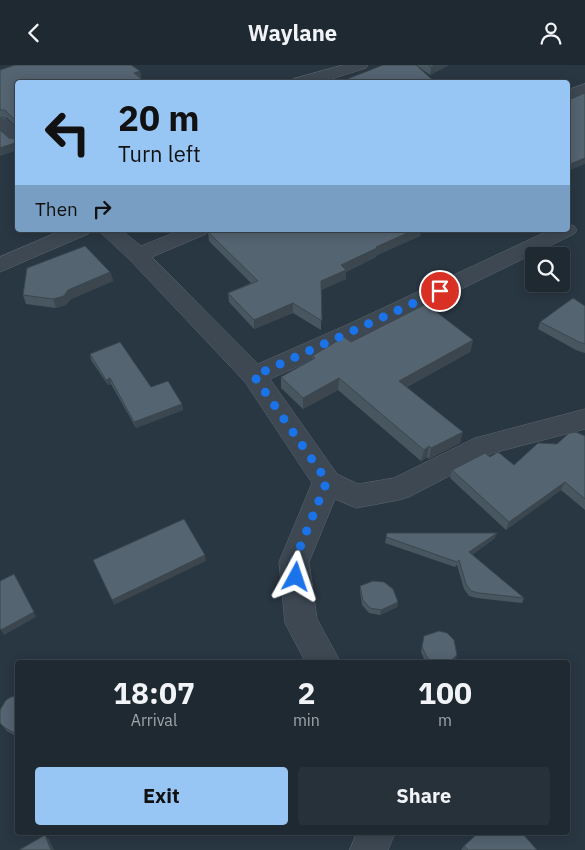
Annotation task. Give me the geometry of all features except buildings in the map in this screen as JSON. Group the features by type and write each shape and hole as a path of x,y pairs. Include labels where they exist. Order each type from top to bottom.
{"street":[{"path":"309,80 360,65"},
{"path":"570,95 585,89"},
{"path":"1,126 15,138"},
{"path":"570,229 585,222"},
{"path":"0,265 76,232"},
{"path":"110,232 138,255 254,376 327,481 356,496 398,489 485,445 585,419"},
{"path":"138,255 194,232"},
{"path":"254,376 357,330 563,232"},
{"path":"323,660 301,623 294,562 327,481"},
{"path":"369,850 375,835"}],"route":[{"path":"296,577 294,562 327,481 254,376 440,291"}]}
